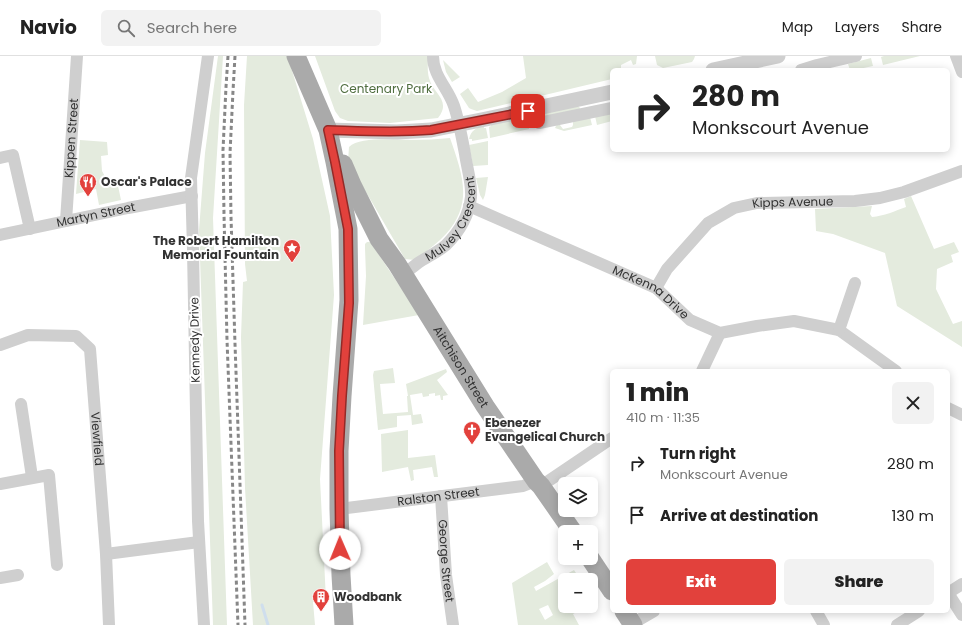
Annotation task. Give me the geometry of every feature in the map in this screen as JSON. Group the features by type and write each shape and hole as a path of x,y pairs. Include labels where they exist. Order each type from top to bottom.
{"main road":[{"path":"296,56 328,130 348,229 349,300 339,451 339,509 344,625"},
{"name":"Aitchison Street","path":"328,130 352,185 379,239 403,274 486,406 567,525"},
{"name":"Aitchison Street","path":"348,229 366,230 371,232 379,239"},
{"path":"595,565 610,588"}],"street":[{"name":"Kippen Street","path":"66,221 77,56"},
{"name":"Kennedy Drive","path":"204,625 199,542 191,178 208,56"},
{"name":"Mulvey Crescent","path":"403,274 445,246 461,228 471,196 459,125 454,106 451,97 437,76 433,56"},
{"path":"722,68 778,56"},
{"path":"807,68 856,56"},
{"path":"956,56 962,72"},
{"path":"328,130 397,132 431,130 610,92"},
{"path":"584,99 586,114"},
{"path":"539,123 610,108"},
{"path":"0,158 12,155 30,229"},
{"name":"Kipps Avenue","path":"656,288 667,269 708,223 734,208 757,203 855,201 880,198 904,192 962,171"},
{"name":"Martyn Street","path":"0,235 192,196"},
{"name":"McKenna Drive","path":"469,206 656,288 690,320 720,333"},
{"path":"839,330 855,283"},
{"path":"703,369 720,333 794,321 839,330 893,369"},
{"name":"Viewfield","path":"0,345 28,335 76,336 90,350 106,554 109,625"},
{"path":"21,404 32,478"},
{"path":"950,409 962,415"},
{"name":"Ralston Street","path":"339,509 539,484 610,439"},
{"path":"0,484 49,475 57,565"},
{"name":"George Street","path":"441,496 446,575 453,625"},
{"path":"106,554 199,542"},
{"path":"0,578 18,575"},
{"path":"950,592 962,584"},
{"path":"950,596 962,615"},
{"path":"630,620 649,613"},
{"path":"817,613 824,625"},
{"path":"897,625 917,613"}],"green space":[{"path":"218,56 223,56 213,218 227,625 213,625 199,230 205,153"},
{"path":"247,56 287,56 313,139 330,216 334,295 320,479 326,600 313,602 315,625 253,625 245,488 241,337 243,282 247,281 245,264 244,105"},
{"name":"Centenary Park","path":"315,56 428,56 429,78 442,102 442,112 438,118 390,123 348,121 340,118 335,111"},
{"path":"523,56 637,56 636,64 633,65 631,60 621,65 621,68 610,68 610,79 477,111 469,108 460,94 468,88 478,102 502,92 526,78"},
{"path":"655,56 695,56 692,62 663,68 657,65"},
{"path":"920,56 883,65 881,57"},
{"path":"871,58 873,66 849,68 848,64"},
{"path":"443,60 460,77 452,82 446,72"},
{"path":"578,106 580,108 579,111 528,121 529,129 490,138 489,127 491,124"},
{"path":"610,112 610,122 597,125 595,116"},
{"path":"590,117 592,125 564,131 555,128 557,124 563,129 572,127 573,120"},
{"path":"484,126 484,128 486,128 488,138 472,141 472,139 469,139 474,130"},
{"path":"450,138 458,163 463,188 463,199 460,211 455,222 439,241 415,260 405,259 348,161 349,147 361,141 370,140"},
{"path":"80,140 107,142 108,155 101,156 102,171 109,184 117,181 121,200 99,205 96,189 76,194"},
{"path":"488,141 488,165 473,166 469,145"},
{"path":"488,177 483,200 480,195 476,178"},
{"path":"911,196 934,249 954,242 959,252 951,255 953,262 937,269 936,289 953,324 962,321 962,347 897,306 885,253 833,234 816,231 815,209 872,206 870,214 872,217 906,207 904,199"},
{"path":"367,242 371,243 419,315 363,325 366,276 365,244"},
{"path":"393,368 395,383 380,384 383,414 408,412 406,384 446,369 447,372 437,380 448,395 443,396 443,400 441,400 440,395 435,396 435,393 423,397 422,393 410,395 413,415 421,414 423,423 412,425 411,415 397,416 397,427 378,430 373,375 374,371"},
{"path":"408,430 408,458 435,455 438,477 434,477 432,467 413,470 414,480 411,481 408,467 382,472 381,434"},
{"path":"547,562 554,574 534,587 536,591 558,579 558,613 575,613 573,614 579,625 518,625 512,583","holes":["548,605 553,615 545,620 539,609"]},
{"path":"574,570 576,573 569,573"}],"waterway":[{"path":"262,605 268,625"}],"railway":[{"path":"228,56 223,150 224,214 227,340 238,625"},
{"path":"235,56 230,153 231,217 245,625"}],"place":[{"name":"Oscar's Palace","path":"88,197"},
{"name":"The Robert Hamilton Memorial Fountain","path":"292,263"},
{"name":"Ebenezer Evangelical Church","path":"472,445"},
{"name":"Woodbank","path":"321,612"}],"route":[{"path":"340,549 339,451 349,303 348,229 328,130 415,132 528,111"}]}
